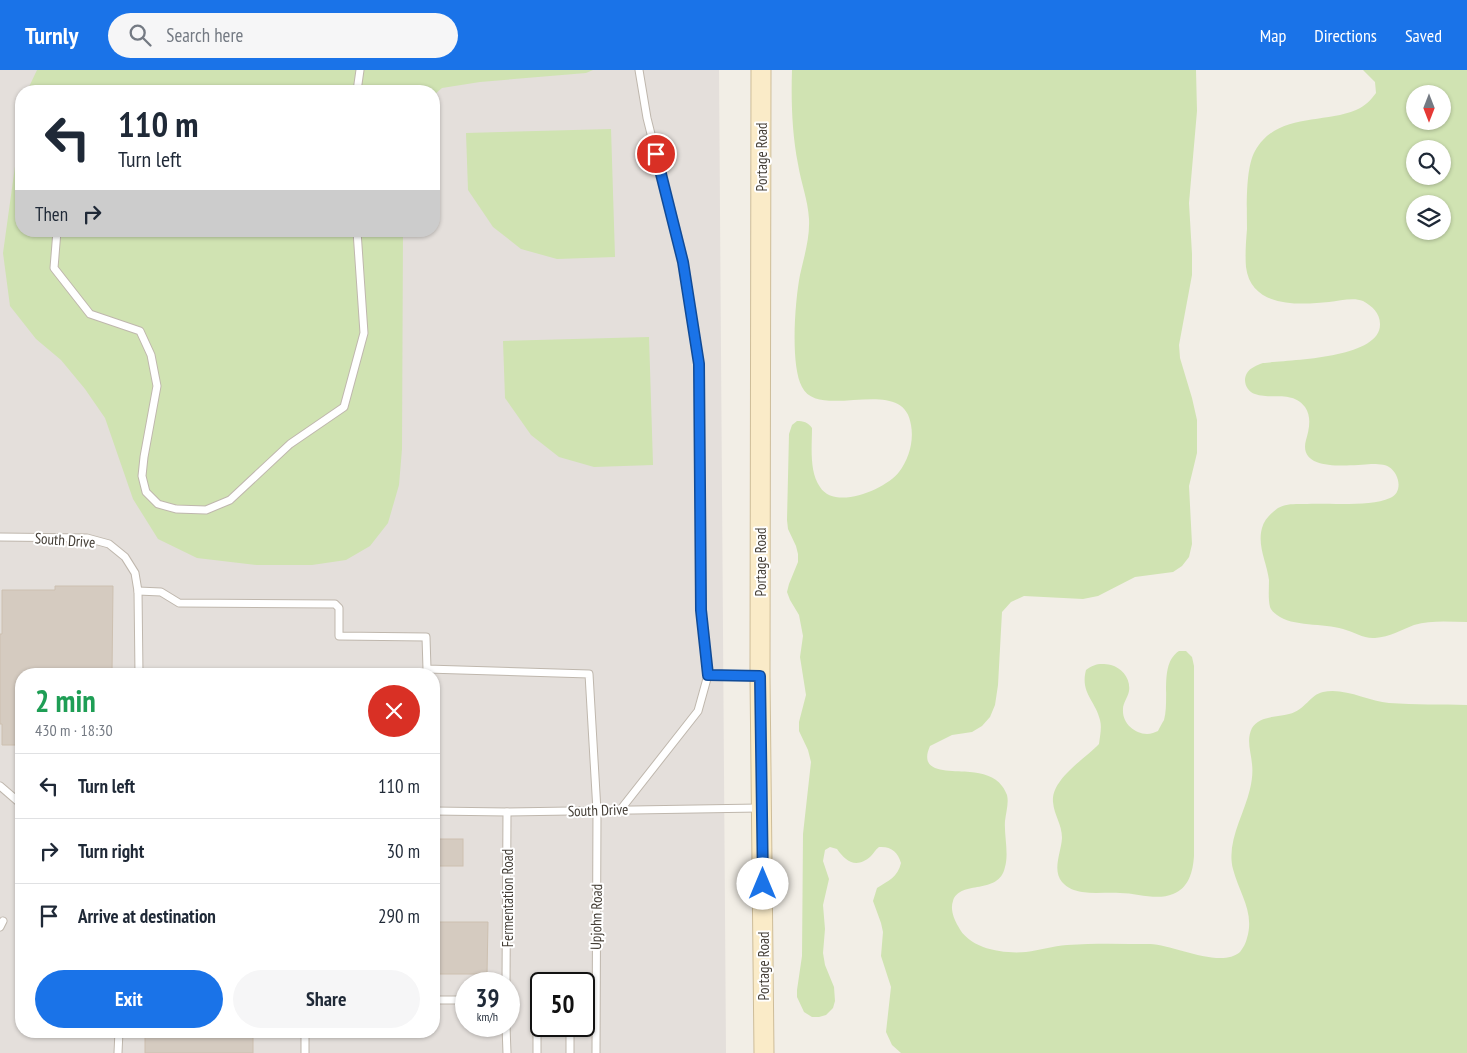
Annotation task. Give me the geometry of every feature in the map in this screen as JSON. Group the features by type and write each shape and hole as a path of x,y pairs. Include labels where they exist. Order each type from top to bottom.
{"main road":[{"name":"Portage Road","path":"761,70 760,676 764,1053"}],"lane":[{"path":"358,85 360,70"},
{"path":"621,809 698,710 708,675 701,610 699,364 683,262 647,118 639,70"},
{"path":"57,237 54,268 90,314 140,330 151,355 157,386 142,476 146,492 158,504 176,509 206,510 230,500 290,444 344,407 364,332 357,237"},
{"name":"South Drive","path":"0,537 87,538 104,543 125,557 135,573 138,591 139,668"},
{"name":"Upjohn Road","path":"138,591 161,592 178,602 335,604 339,608 339,636 426,637 427,668"},
{"name":"Upjohn Road","path":"440,669 589,674 597,811 596,1053"},
{"path":"708,675 760,676"},
{"path":"0,786 15,799"},
{"name":"South Drive","path":"440,812 762,808"},
{"name":"Fermentation Road","path":"506,972 507,812"},
{"path":"440,1000 455,1000"},
{"path":"506,1037 506,1053"},
{"path":"536,1037 536,1053"},
{"path":"570,1037 570,1053"},
{"path":"118,1053 119,1038"},
{"path":"305,1053 306,1038"}],"shaded area":[{"path":"0,70 719,70 726,1053 0,1053"}],"green space":[{"path":"37,70 593,70 586,73 480,82 440,90 440,85 30,85"},
{"path":"792,70 1196,70 1197,111 1189,203 1192,275 1179,345 1180,358 1197,420 1197,453 1189,486 1192,544 1189,557 1182,566 1173,572 1135,577 1098,596 1083,599 1024,596 1011,602 1002,612 998,685 995,705 990,717 982,726 972,732 952,735 930,746 927,755 928,762 938,769 975,772 992,777 999,783 1007,795 1008,804 1005,821 1007,856 1005,867 1001,876 988,885 963,890 957,894 952,904 952,911 963,934 978,945 1007,952 1026,952 1077,944 1150,944 1197,955 1221,958 1232,957 1240,952 1247,940 1249,929 1248,911 1231,859 1234,839 1251,783 1252,767 1249,737 1255,724 1264,719 1295,712 1314,696 1331,691 1339,691 1389,703 1467,705 1467,1053 901,1053 892,1045 886,1032 891,987 881,956 883,932 873,901 877,888 889,881 898,872 901,863 893,851 883,847 876,849 866,860 856,863 848,860 837,849 830,847 825,850 823,861 829,879 823,905 825,929 823,953 825,965 834,987 835,1001 833,1008 826,1015 812,1017 804,1012 797,997 797,990 802,956 803,834 811,762 808,750 799,731 799,722 806,695 800,657 803,636 799,615 787,592 798,562 796,546 788,529 787,520 789,434 792,425 797,421 805,422 812,428 813,466 816,481 827,494 837,497 848,497 872,491 892,479 899,472 910,450 912,431 905,410 893,402 878,399 825,400 811,397 802,387 798,377 795,348 795,316 798,286 808,240 809,219 794,141"},
{"path":"1363,70 1467,70 1467,622 1420,623 1386,636 1371,638 1335,627 1299,623 1283,619 1274,612 1269,604 1269,580 1261,548 1261,535 1263,525 1268,517 1278,508 1285,505 1361,504 1390,498 1394,496 1398,488 1399,483 1396,474 1389,467 1383,465 1328,465 1310,458 1305,451 1309,415 1305,407 1300,402 1288,397 1261,396 1252,393 1246,386 1245,379 1250,370 1263,363 1331,356 1366,344 1376,336 1380,324 1379,316 1372,308 1359,300 1351,299 1304,304 1278,301 1267,297 1257,290 1250,280 1246,267 1246,253 1247,189 1250,168 1255,151 1264,139 1287,125 1356,110 1368,103 1376,93 1375,82"},
{"path":"611,129 615,257 557,259 521,249 493,227 468,190 466,133"},
{"path":"15,166 15,237 403,237 402,449 399,485 388,523 370,546 346,560 312,565 257,565 197,558 158,539 133,499 105,418 85,389 61,360 36,339 10,306 3,253"},
{"path":"649,337 653,465 594,467 559,457 531,435 505,398 503,341"},
{"path":"1179,651 1186,651 1192,657 1194,666 1194,856 1189,878 1183,888 1173,894 1160,897 1127,893 1087,893 1071,889 1059,877 1057,867 1062,838 1053,802 1057,785 1063,777 1099,744 1101,723 1098,713 1086,691 1086,670 1097,664 1104,664 1115,666 1122,671 1129,682 1128,693 1123,707 1124,719 1138,732 1150,734 1158,731 1164,720 1167,673 1169,664"}],"building":[{"path":"55,586 113,586 112,668 15,668 15,745 2,745 2,724 0,724 0,634 2,634 2,590 55,590"},
{"path":"440,839 463,839 463,866 440,866"},
{"path":"440,922 488,922 487,972 440,974"},
{"path":"145,1038 253,1038 253,1053 145,1053"}],"route":[{"path":"656,154 683,262 699,364 701,610 708,675 760,676 763,884"}]}
